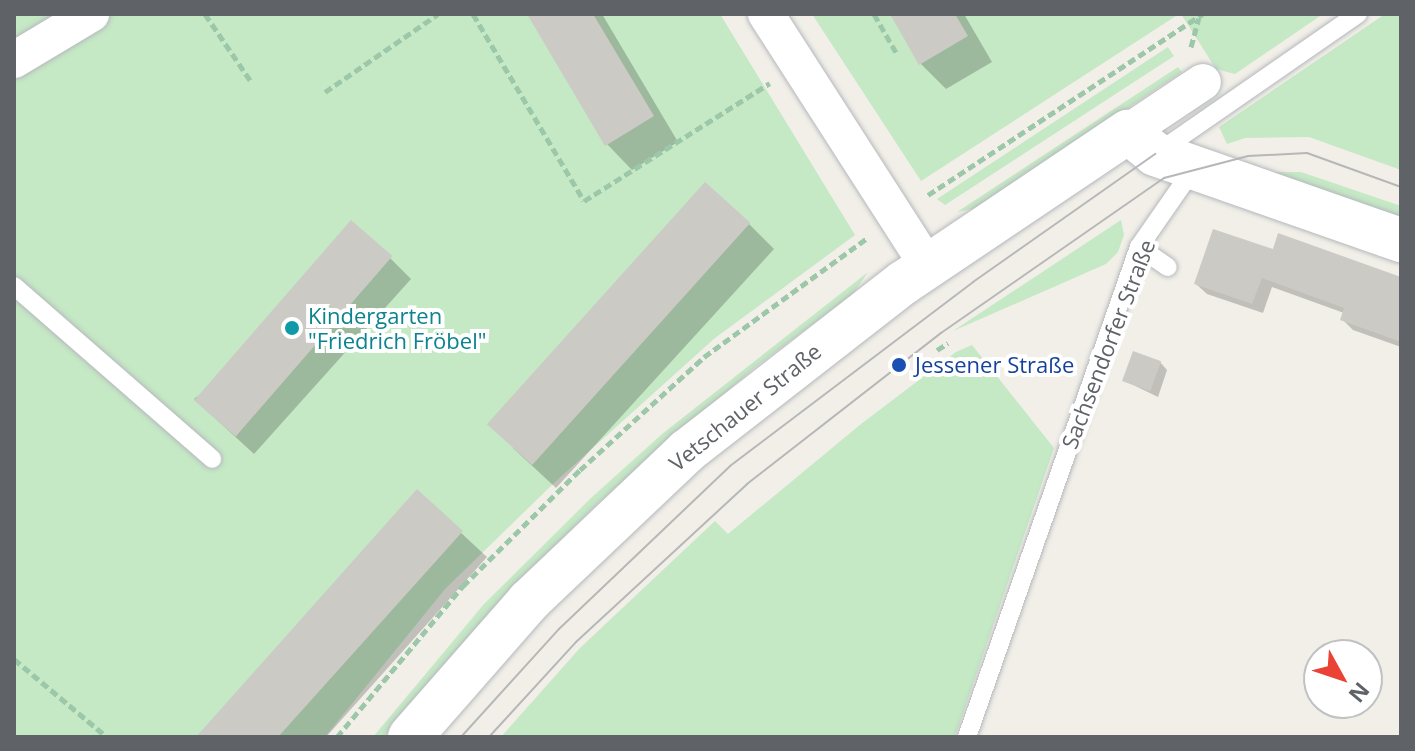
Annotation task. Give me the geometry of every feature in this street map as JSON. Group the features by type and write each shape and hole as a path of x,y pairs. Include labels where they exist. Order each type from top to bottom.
{"street":[{"path":"14,60 91,14"},
{"path":"766,14 928,266"},
{"name":"Vetschauer Straße","path":"410,737 529,601 609,522 774,381 928,266 1159,151 1197,67"},
{"path":"1159,151 1401,240"}],"lane":[{"path":"1159,151 1358,14"},
{"name":"Sachsendorfer Straße","path":"967,737 1139,247 1159,151"},
{"path":"1139,247 1168,267"},
{"path":"14,286 212,459"}],"path":[{"path":"205,14 250,80"},
{"path":"325,92 438,14"},
{"path":"473,14 584,201 798,66"},
{"path":"874,14 897,54"},
{"path":"1197,67 1203,14"},
{"path":"937,350 948,343"},
{"path":"14,659 107,737"}],"green space":[{"path":"14,14 720,14 855,235 715,338 555,482 445,589 325,737 14,737"},
{"path":"812,14 1179,14 921,181"},
{"path":"1181,14 1323,14 1235,74 1216,69"},
{"path":"1385,14 1401,14 1401,170 1309,137 1245,138 1227,144 1219,127"},
{"path":"1168,47 1174,56 945,205 937,199"},
{"path":"1178,67 1182,72 977,208 957,212"},
{"path":"1256,172 1301,172 1401,206 1401,222"},
{"path":"1121,220 1124,235 1118,252 1106,264 953,331"},
{"path":"868,272 853,294 754,368 597,504 490,612 384,737 373,737 484,604 591,498 662,434"},
{"path":"972,345 1054,448 955,737 501,737 580,648 715,521 728,534 861,424 956,352"}],"building":[{"path":"527,14 593,14 654,116 605,146"},
{"path":"890,14 955,14 968,36 919,65"},
{"path":"705,182 750,223 532,465 487,424"},
{"name":"Kindergarten \"Friedrich Fröbel\"","path":"351,220 393,256 236,436 194,400"},
{"path":"1213,229 1273,249 1278,233 1401,277 1401,342 1340,320 1344,308 1262,278 1252,304 1194,284"},
{"path":"1133,351 1161,361 1150,391 1122,381"},
{"path":"417,489 463,531 278,737 196,737"}],"tram line":[{"path":"489,737 576,642 747,484 941,333 1164,178 1248,156 1307,153 1401,187"},
{"path":"461,737 559,629 730,466 973,282 1155,154"}],"place":[{"name":"Kindergarten \"Friedrich Fröbel\"","path":"292,328"},
{"name":"Jessener Straße","path":"899,365"}]}
